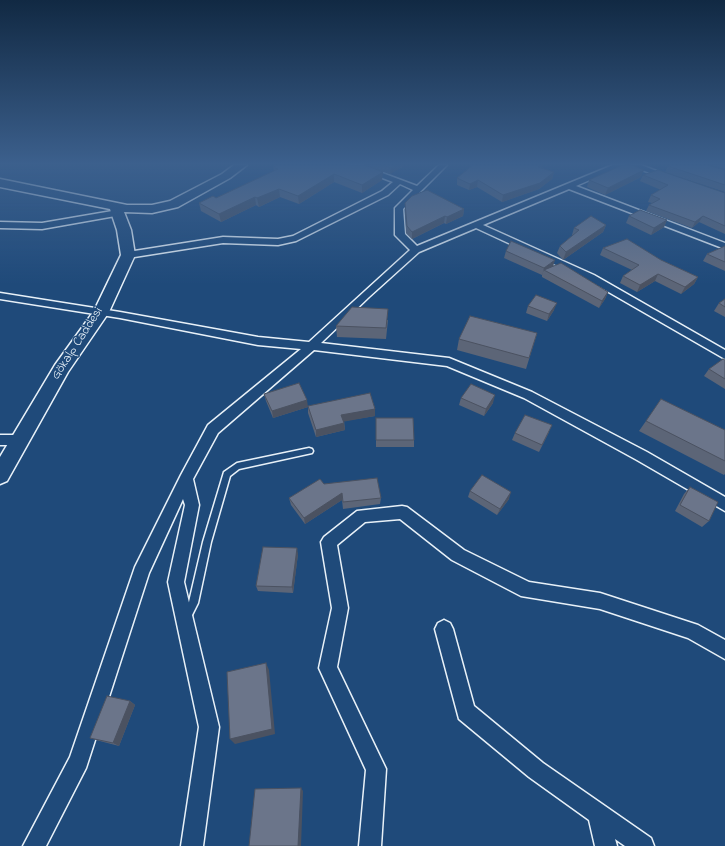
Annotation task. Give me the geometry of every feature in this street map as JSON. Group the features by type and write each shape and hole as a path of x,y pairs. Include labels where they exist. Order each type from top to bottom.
{"street":[{"path":"92,204 116,210"},
{"path":"0,225 42,226 116,210 152,209 172,204"},
{"path":"116,210 124,230 128,255 224,240 278,242 296,238 362,204"},
{"path":"403,204 399,208 400,235 416,250"},
{"path":"34,846 79,761 141,572 186,479 213,429 312,346 365,295 416,250 525,204"},
{"path":"617,204 725,246"},
{"path":"476,225 590,277 725,355"},
{"name":"Gökalp Caddesi","path":"0,475 61,370 101,312 128,255"},
{"path":"0,296 101,312 258,341 449,362 528,395 642,456 725,506"},
{"path":"0,440 21,440"},
{"path":"186,479 192,505 176,582 210,727 192,846"},
{"path":"370,846 376,769 328,668 340,608 329,542 362,516 402,512 458,555 527,590 600,601 692,631 725,650"},
{"path":"444,629 466,712 536,770 643,846"},
{"path":"598,814 606,846"}],"lane":[{"path":"185,621 193,602 207,542 227,474 238,466 309,451"}],"building":[{"path":"202,204 239,204 219,214"},
{"path":"405,204 455,204 464,209 447,217 445,216 412,232 407,226"},
{"path":"725,204 725,226 703,216 695,222 649,205"},
{"path":"640,210 667,220 654,228 629,216"},
{"path":"591,216 606,225 566,252 560,246 579,230 574,228"},
{"path":"627,239 661,260 698,277 685,287 658,274 640,285 623,276 639,265 603,248"},
{"path":"511,241 555,260 544,268 506,251"},
{"path":"725,246 725,262 707,254"},
{"path":"561,263 608,292 602,301 544,270"},
{"path":"536,295 557,303 549,314 528,306"},
{"path":"725,299 725,307 719,303"},
{"path":"352,307 388,309 386,328 336,326"},
{"path":"470,316 537,333 529,358 459,339"},
{"path":"723,359 725,360 725,379 709,369"},
{"path":"299,383 307,400 272,411 264,394"},
{"path":"471,384 495,395 486,409 461,398"},
{"path":"370,393 375,409 341,415 344,423 316,430 308,406"},
{"path":"661,399 725,430 725,461 646,421"},
{"path":"525,415 552,425 542,445 515,433"},
{"path":"376,418 413,418 414,440 376,440"},
{"path":"482,475 511,492 500,509 470,491"},
{"path":"377,478 381,498 343,502 342,493 304,518 289,498 320,479 324,484"},
{"path":"690,487 718,502 709,521 680,505"},
{"path":"263,547 297,548 292,587 256,586"},
{"path":"266,663 272,729 230,739 227,672"},
{"path":"107,696 130,701 113,743 90,738"},
{"path":"301,788 298,846 249,846 255,789"}]}
